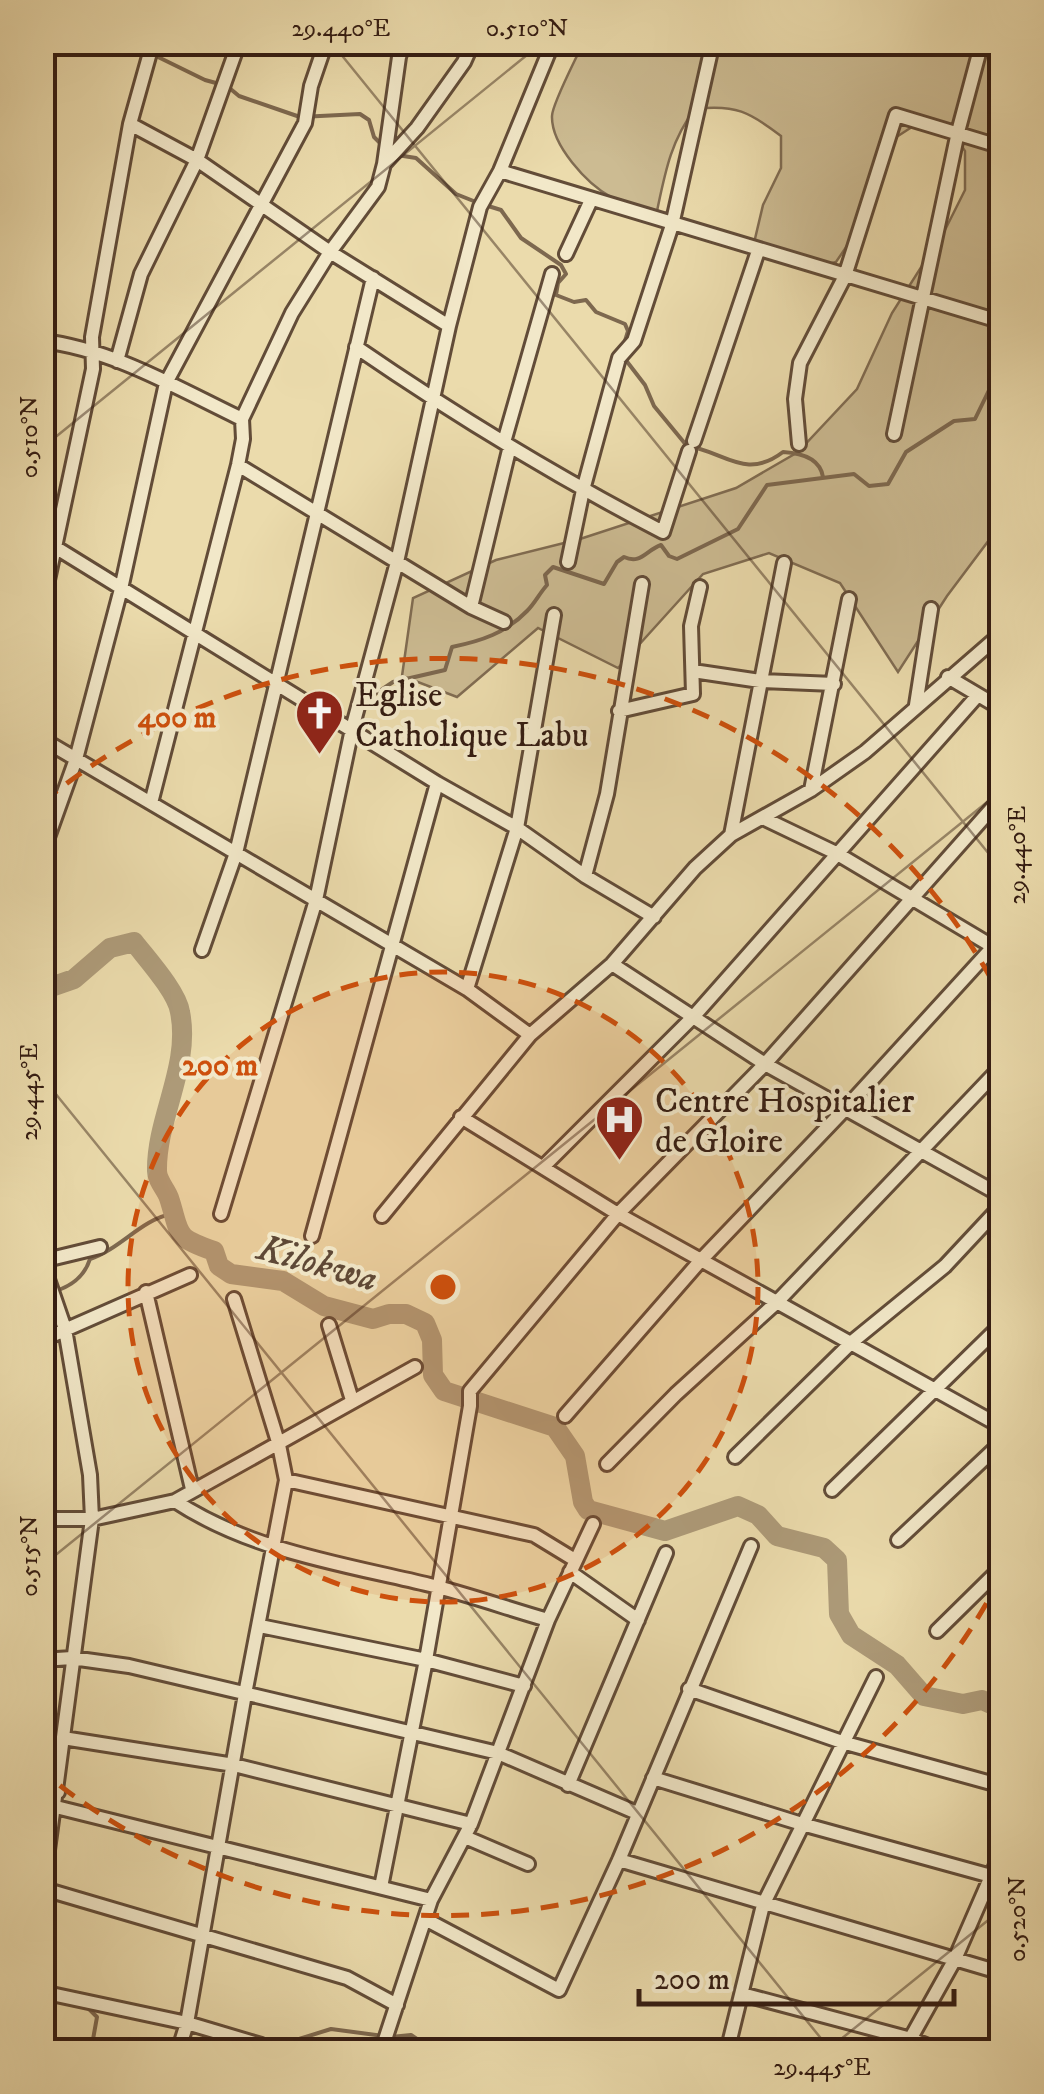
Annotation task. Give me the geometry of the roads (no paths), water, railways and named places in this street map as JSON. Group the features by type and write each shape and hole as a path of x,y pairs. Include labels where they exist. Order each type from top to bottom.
{"street":[{"path":"117,361 141,274 197,160 239,42"},
{"path":"42,854 76,759 122,588 166,383 306,118 311,86 326,42"},
{"path":"150,802 238,465 242,420 292,313 330,252 378,187 404,42"},
{"path":"384,164 417,128 464,62 473,42"},
{"path":"220,1214 316,900 352,729 397,562 449,326 482,204 500,171 553,42"},
{"path":"568,562 583,490 622,355 634,341 672,225 713,42"},
{"path":"894,434 958,132 982,42"},
{"path":"42,608 49,542 93,368 92,336 130,124 149,51"},
{"path":"799,444 795,399 800,364 846,276 896,115 1002,147"},
{"path":"130,124 197,160 330,252 449,326"},
{"path":"500,171 1002,322"},
{"path":"566,254 590,200"},
{"path":"356,348 583,490 663,532 758,251"},
{"path":"471,607 507,444 552,274"},
{"path":"202,950 236,853 373,278"},
{"path":"42,341 66,344 117,361 242,420"},
{"path":"238,465 471,607 504,622"},
{"path":"49,542 437,783 517,828 585,876 654,917"},
{"path":"731,834 784,563"},
{"path":"585,876 607,794 642,584"},
{"path":"620,712 694,694 690,626 700,587"},
{"path":"811,790 849,599"},
{"path":"916,706 931,609"},
{"path":"467,989 517,828 554,615"},
{"path":"382,1216 530,1035 612,964 695,868 731,834 811,790 865,752 1002,632"},
{"path":"692,672 760,681 834,684"},
{"path":"948,677 1002,710"},
{"path":"543,1168 694,1016 978,696"},
{"path":"42,739 467,989 530,1035"},
{"path":"312,1236 437,783"},
{"path":"381,1887 426,1660 470,1390 618,1214 765,1064 1002,797"},
{"path":"565,1416 700,1260 999,946 836,853 763,818"},
{"path":"612,964 765,1064 1002,1196"},
{"path":"607,1464 676,1394 778,1302 1002,1066"},
{"path":"461,1116 618,1214 1002,1427"},
{"path":"735,1456 852,1342 944,1266 1002,1205"},
{"path":"100,1247 42,1262 66,1330 90,1475 92,1519 43,1892 347,1978 397,2005"},
{"path":"42,1340 190,1276"},
{"path":"146,1292 192,1489"},
{"path":"178,2052 187,2023 286,1480 234,1299"},
{"path":"832,1490 1002,1324"},
{"path":"328,1325 352,1400"},
{"path":"42,1519 92,1519 175,1501 414,1367"},
{"path":"898,1540 1002,1442"},
{"path":"286,1480 534,1535 638,1620"},
{"path":"175,1501 203,1519 273,1548 437,1587 548,1620"},
{"path":"385,2040 431,1900 468,1830 548,1620 593,1524"},
{"path":"425,1919 559,1990 619,1860 751,1546"},
{"path":"568,1785 666,1553"},
{"path":"937,1631 1002,1568"},
{"path":"260,1626 426,1660 524,1686"},
{"path":"42,1660 72,1658 129,1666 498,1753 637,1814"},
{"path":"727,2052 763,1905 876,1677"},
{"path":"689,1689 842,1742 1002,1786"},
{"path":"63,1738 234,1765 398,1804 468,1830 528,1864"},
{"path":"653,1778 996,1877"},
{"path":"42,1794 58,1792"},
{"path":"56,1808 431,1900"},
{"path":"907,2045 996,1877 1002,1851"},
{"path":"619,1860 992,1970"},
{"path":"47,1992 187,2023 261,2045"},
{"path":"742,1994 907,2045 943,2052"}],"waterway":[{"path":"122,42 145,52"},
{"path":"154,55 205,80 227,86 239,96 300,117 360,114 369,120 374,137 381,144"},
{"path":"397,155 416,158 456,194 476,202"},
{"path":"485,205 501,210 521,238 561,265 566,274 558,283 556,295 574,302 586,300 596,312 625,324 628,331 624,344"},
{"path":"625,359 645,385 654,406 687,446 746,464 757,464 783,452 796,454 814,461 823,477"},
{"path":"372,696 393,682 445,670 452,647 483,639 511,625 547,585 545,575 553,567 604,584 624,557 639,558 661,545 669,556 677,559 738,529 767,485 854,474 869,486 888,484 906,452 954,421 975,419 993,382 1002,381"},
{"name":"Kilokwa","path":"42,982 51,987 74,979 110,948 134,942 168,986 180,1012 181,1052 158,1151 157,1175 181,1233 191,1242 214,1251 219,1266 231,1274 283,1281 324,1306 373,1319 406,1314 425,1323 432,1340 433,1375 444,1391 555,1427 575,1456 588,1510 665,1531 738,1506 758,1515 777,1536 824,1548 837,1560 839,1614 851,1635 897,1665 924,1696 963,1704 982,1700 1002,1709"},
{"path":"42,1294 71,1284 90,1259 150,1222 171,1214"},
{"name":"Kilokwa","path":"1002,1984 1002,1998"},
{"path":"88,2008 97,2017 92,2045 104,2052"},
{"path":"275,2052 283,2044 331,2029 391,2037 411,2035 436,2052"}],"place":[{"name":"Eglise Catholique Labu","path":"320,756"},
{"name":"Centre Hospitalier de Gloire","path":"620,1162"}]}
